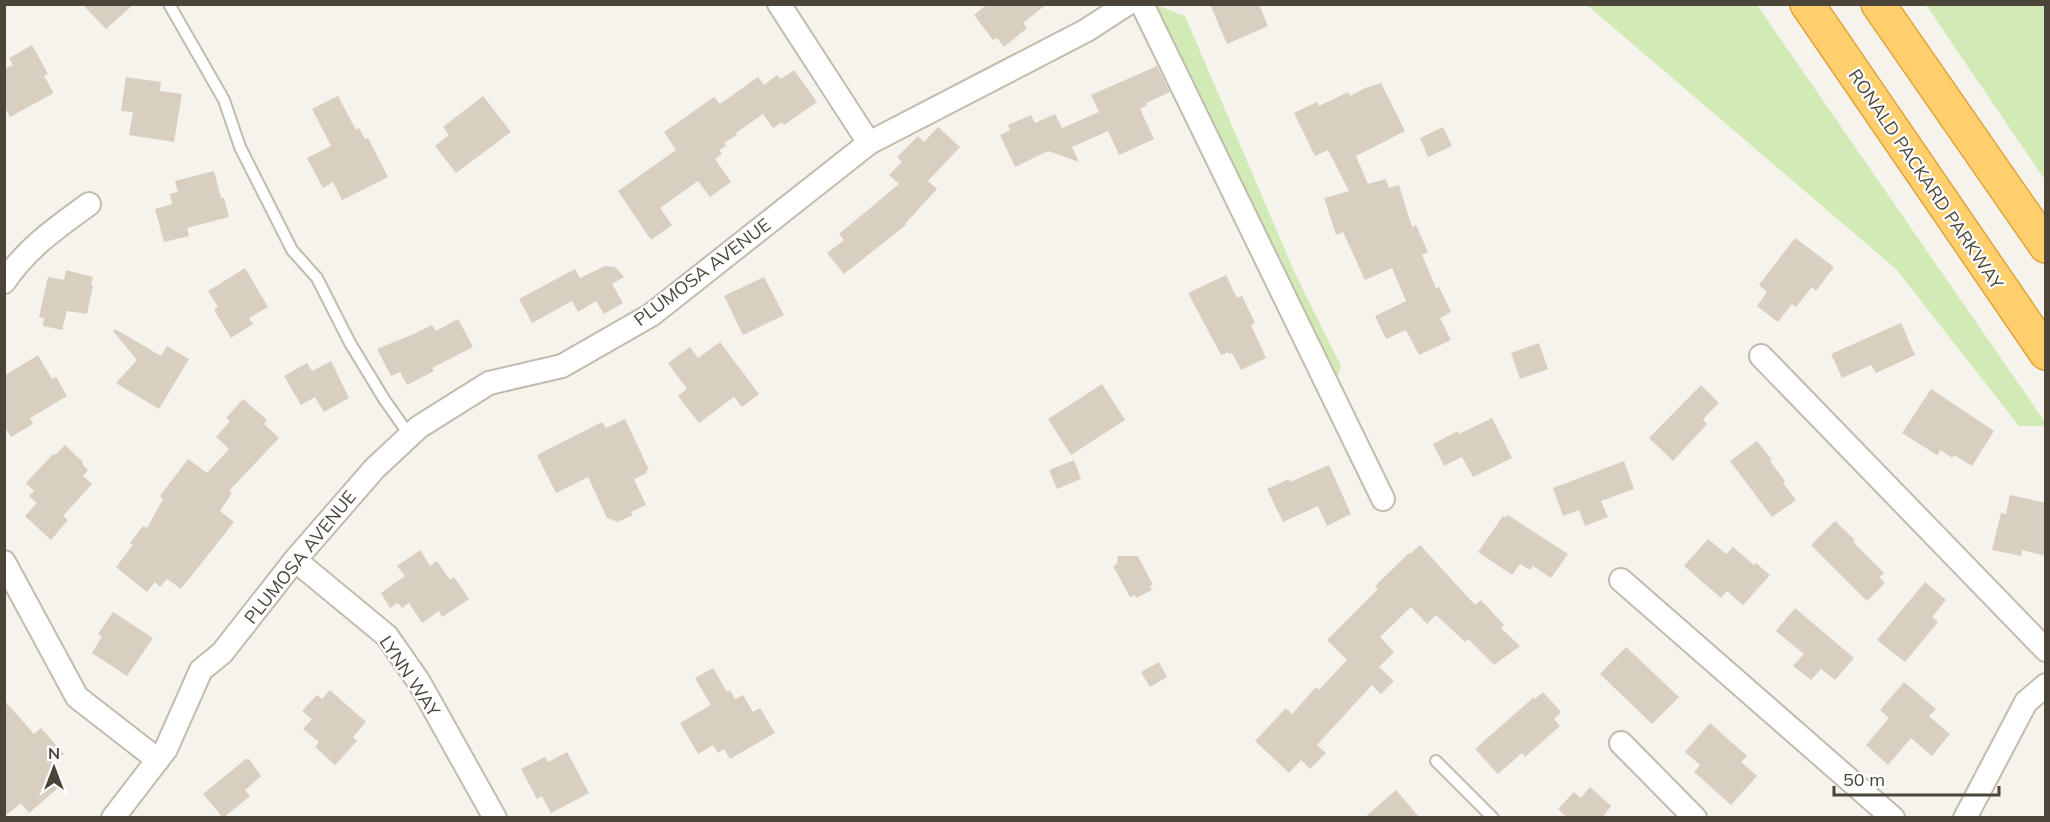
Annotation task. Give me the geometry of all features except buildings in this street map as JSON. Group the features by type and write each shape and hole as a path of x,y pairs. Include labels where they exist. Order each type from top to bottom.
{"highway":[{"name":"RONALD PACKARD PARKWAY","path":"1807,4 2046,353"},
{"path":"1878,4 2046,246"}],"street":[{"path":"779,4 869,143"},
{"name":"PLUMOSA AVENUE","path":"112,818 166,749 201,670 222,653 295,560 375,468 419,427 489,383 562,366 651,315 869,143 1087,30 1127,4"},
{"path":"1142,4 1383,499"},
{"path":"4,282 21,259 45,236 89,204"},
{"path":"1761,356 2046,650"},
{"name":"LYNN WAY","path":"295,560 387,636 419,682 495,818"},
{"path":"4,562 76,698 158,760"},
{"path":"1621,580 1893,818"},
{"path":"1965,818 2026,702 2046,685"},
{"path":"1621,744 1695,818"}],"lane":[{"path":"169,4 224,100 240,147 292,250 317,278 350,343 410,436"},
{"path":"1436,761 1492,818"}],"green space":[{"path":"1146,5 1156,5 1185,16 1294,271 1341,366 1334,387"},
{"path":"1587,5 1757,5 2045,422 2045,426 2019,426 1896,269"},
{"path":"1926,5 2045,5 2045,180"}]}
